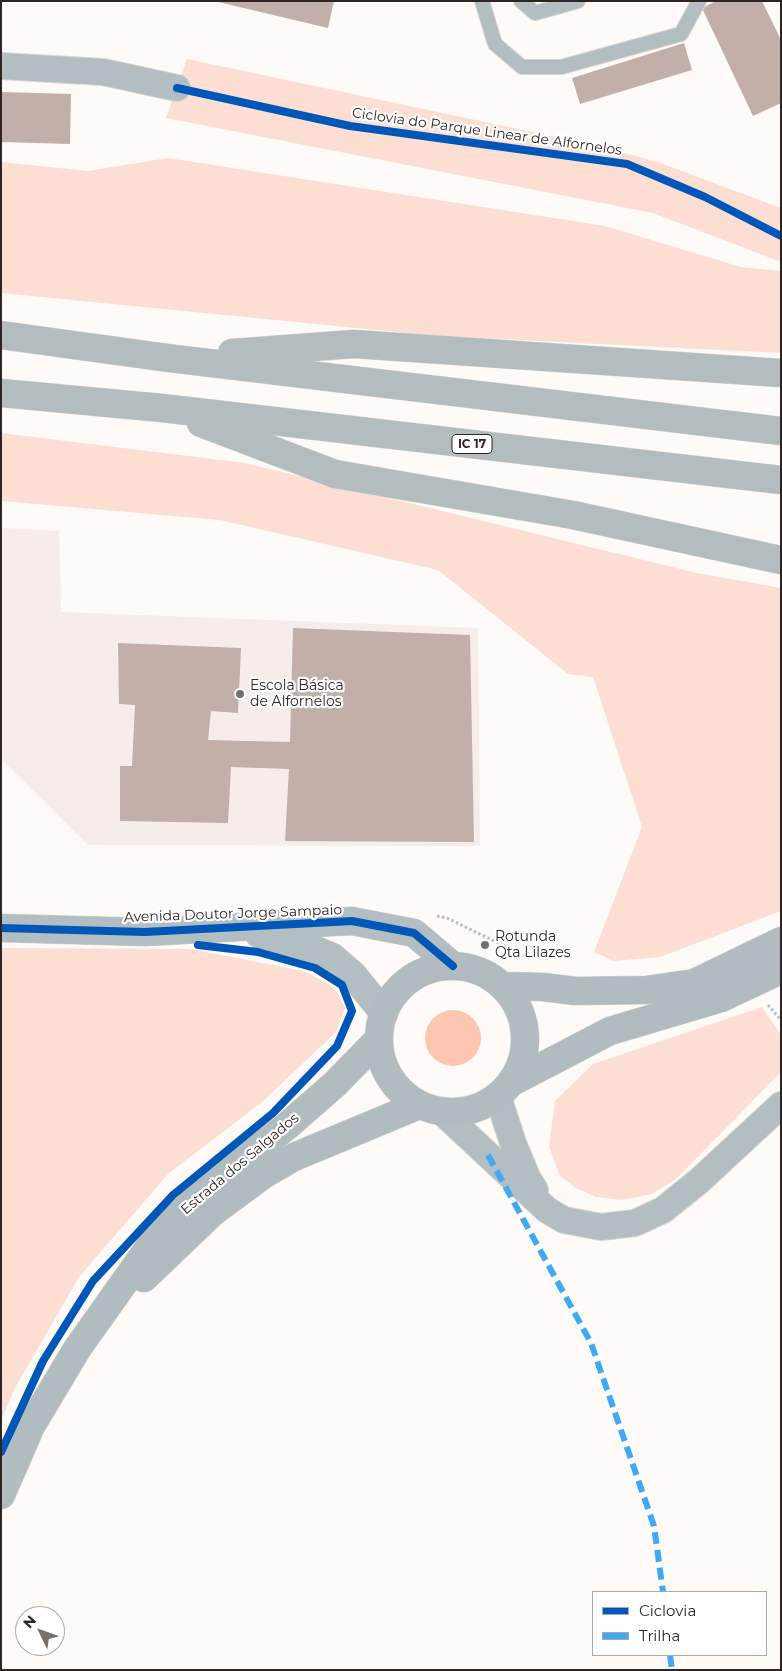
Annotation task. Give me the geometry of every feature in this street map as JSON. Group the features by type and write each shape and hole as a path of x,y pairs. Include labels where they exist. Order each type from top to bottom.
{"highway":[{"path":"1,335 168,358 781,431"},
{"path":"168,358 354,344 781,373"},
{"name":"IC 17","path":"1,393 162,408 781,480"},
{"path":"162,408 335,474 573,516 781,560"}],"main road":[{"path":"504,986 543,987 575,991 646,990 694,983 781,941"},
{"path":"505,1089 522,1063 526,1043 524,1022 517,1003 504,986 489,975 472,968 453,966 431,969 411,978 395,994 384,1013 379,1039 382,1059 390,1078 403,1093 430,1108 461,1112 480,1107 505,1089 610,1031 721,998 781,970"},
{"name":"Estrada dos Salgados","path":"1,1495 31,1426 78,1349 160,1232 209,1187 287,1126 335,1084 379,1039"},
{"name":"Estrada dos Salgados","path":"78,1349 163,1258 213,1212 263,1175 294,1157 430,1108"}],"street":[{"path":"1,66 103,72 177,88"},
{"name":"Avenida Doutor Jorge Sampaio","path":"1,928 145,932 365,923 414,933 453,966"},
{"name":"Avenida Doutor Jorge Sampaio","path":"239,928 308,947 332,957 353,975 384,1013"},
{"path":"505,1089 527,1176 547,1210"},
{"path":"430,1108 547,1210 564,1220 601,1227 635,1223 664,1210 699,1181 781,1105"}],"lane":[{"path":"482,1 495,44 522,67 561,67 681,34 699,1"},
{"path":"521,1 535,13 578,1"}],"path":[{"path":"428,914 447,918 533,960"},
{"path":"337,1046 352,1011"}],"shaded area":[{"path":"187,59 589,144 658,162 781,208 781,262 653,213 166,118"},
{"path":"168,158 605,226 741,267 781,271 781,353 438,336 1,293 1,162 88,171"},
{"path":"1,433 245,463 697,573 781,588 781,911 660,957 614,961 594,952 642,827 593,677 568,674 438,570 220,520 1,501"},
{"name":"Escola Básica de Alfornelos","path":"1,528 59,531 61,612 478,628 480,846 88,845 1,759"},
{"path":"1,948 191,949 303,971 329,984 339,995 345,1008 336,1032 261,1103 169,1173 79,1277 15,1388 1,1420"},
{"path":"762,1007 781,1035 781,1072 677,1178 652,1194 622,1200 596,1197 576,1188 560,1176 549,1147 555,1101 593,1064"},
{"path":"453,1010 464,1012 473,1018 479,1027 481,1038 479,1049 473,1058 464,1064 453,1066 442,1064 433,1058 427,1049 425,1038 427,1027 433,1018 442,1012"}],"building":[{"path":"214,1 334,1 328,28"},
{"path":"716,1 762,1 781,40 781,103 753,116 702,8"},
{"path":"684,43 692,70 580,104 572,78"},
{"path":"1,92 71,94 70,144 1,142"},
{"path":"293,628 470,635 474,842 285,841 289,769 231,767 228,823 120,821 120,766 132,766 135,705 119,704 118,643 241,648 238,713 211,711 208,740 290,742"}],"marked path":[{"path":"488,1155 591,1343 654,1526 663,1591"},
{"path":"670,1656 672,1670"}],"cycle path":[{"name":"Ciclovia do Parque Linear de Alfornelos","path":"177,88 350,126 627,164 705,197 781,236"},
{"path":"1,928 145,932 352,921 414,933 453,966"},
{"path":"1,1452 43,1361 93,1281 173,1195 273,1113 337,1046 352,1011 342,985 315,968 258,952 198,945"}],"place":[{"name":"Escola Básica de Alfornelos","path":"240,694"},
{"name":"Rotunda Qta Lilazes","path":"485,945"}]}
